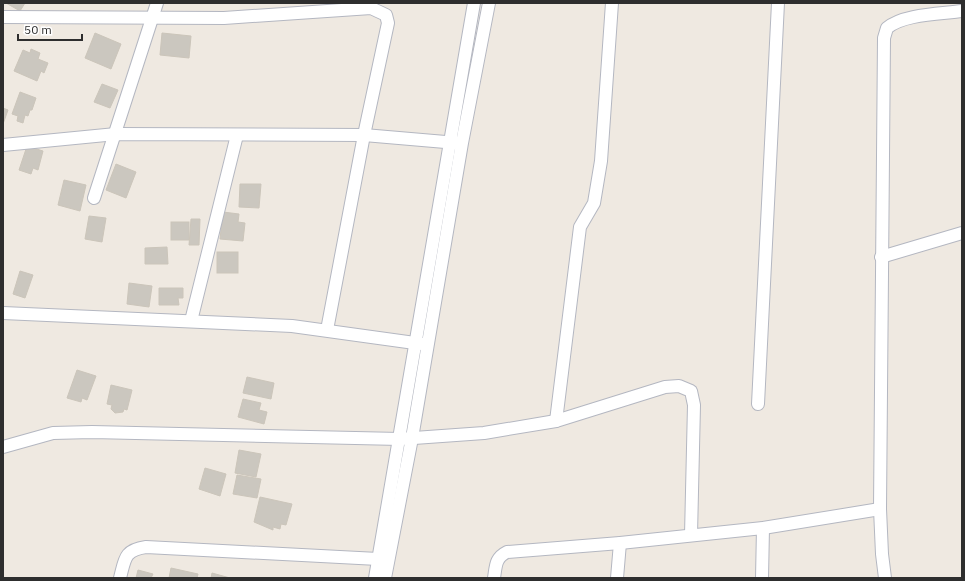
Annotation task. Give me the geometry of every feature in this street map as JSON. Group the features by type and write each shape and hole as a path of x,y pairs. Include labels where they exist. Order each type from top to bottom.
{"street":[{"path":"94,198 116,134 157,3"},
{"path":"385,578 428,345 474,3"},
{"path":"375,578 415,343 456,143 489,3"},
{"path":"556,420 580,228 594,203 601,160 612,3"},
{"path":"758,404 778,3"},
{"path":"3,17 151,19 224,18 371,8 381,11 386,15 388,24 364,135 328,330"},
{"path":"885,578 882,554 880,509 881,257 885,33 887,28 895,22 911,18 962,11"},
{"path":"3,145 116,134 364,135 456,143"},
{"path":"191,321 237,135"},
{"path":"881,257 962,233"},
{"path":"3,313 292,326 428,345"},
{"path":"3,447 53,434 92,432 400,438 484,433 556,420 665,387 679,386 687,388 691,391 694,426 691,535"},
{"path":"494,578 499,557 507,552 620,543 763,528 880,509"},
{"path":"762,578 763,528"},
{"path":"616,578 620,543"},
{"path":"120,578 126,556 136,548 146,547 378,559"}],"building":[{"path":"6,3 25,3 20,11"},
{"path":"95,33 121,44 111,69 85,58"},
{"path":"162,33 191,36 189,58 160,55"},
{"path":"31,49 40,53 38,59 48,63 44,73 41,71 37,81 14,71 23,50 30,53"},
{"path":"102,84 118,90 110,108 94,102"},
{"path":"20,92 36,98 32,110 30,110 28,116 25,115 23,123 17,121 18,116 12,114"},
{"path":"3,108 8,110 3,124"},
{"path":"27,146 43,151 38,170 33,168 31,174 19,170"},
{"path":"116,164 136,172 126,198 106,190"},
{"path":"64,180 86,185 80,211 58,205"},
{"path":"240,184 261,184 259,208 239,207"},
{"path":"223,212 239,214 238,222 245,223 243,241 220,239"},
{"path":"89,216 106,218 102,242 85,239"},
{"path":"191,219 200,219 199,245 189,245"},
{"path":"171,222 189,222 189,240 171,240"},
{"path":"167,247 168,264 145,264 145,248"},
{"path":"217,252 238,252 238,273 217,273"},
{"path":"20,271 33,275 25,298 13,294"},
{"path":"129,283 152,286 149,307 127,304"},
{"path":"159,288 183,288 183,298 178,298 179,305 159,305"},
{"path":"77,370 96,376 87,400 82,398 81,402 67,398"},
{"path":"247,377 274,383 271,399 243,393"},
{"path":"111,385 132,390 127,410 124,409 123,412 115,413 111,409 112,405 107,404"},
{"path":"243,399 261,403 259,410 267,412 264,424 238,417"},
{"path":"239,450 261,454 256,477 235,473"},
{"path":"205,468 226,474 220,496 199,489"},
{"path":"237,475 261,479 257,498 233,494"},
{"path":"260,497 292,504 286,525 281,524 280,529 273,527 273,530 254,522"},
{"path":"171,568 198,574 197,578 169,578"},
{"path":"138,570 153,574 151,578 136,578"},
{"path":"212,573 230,578 211,578"}]}
